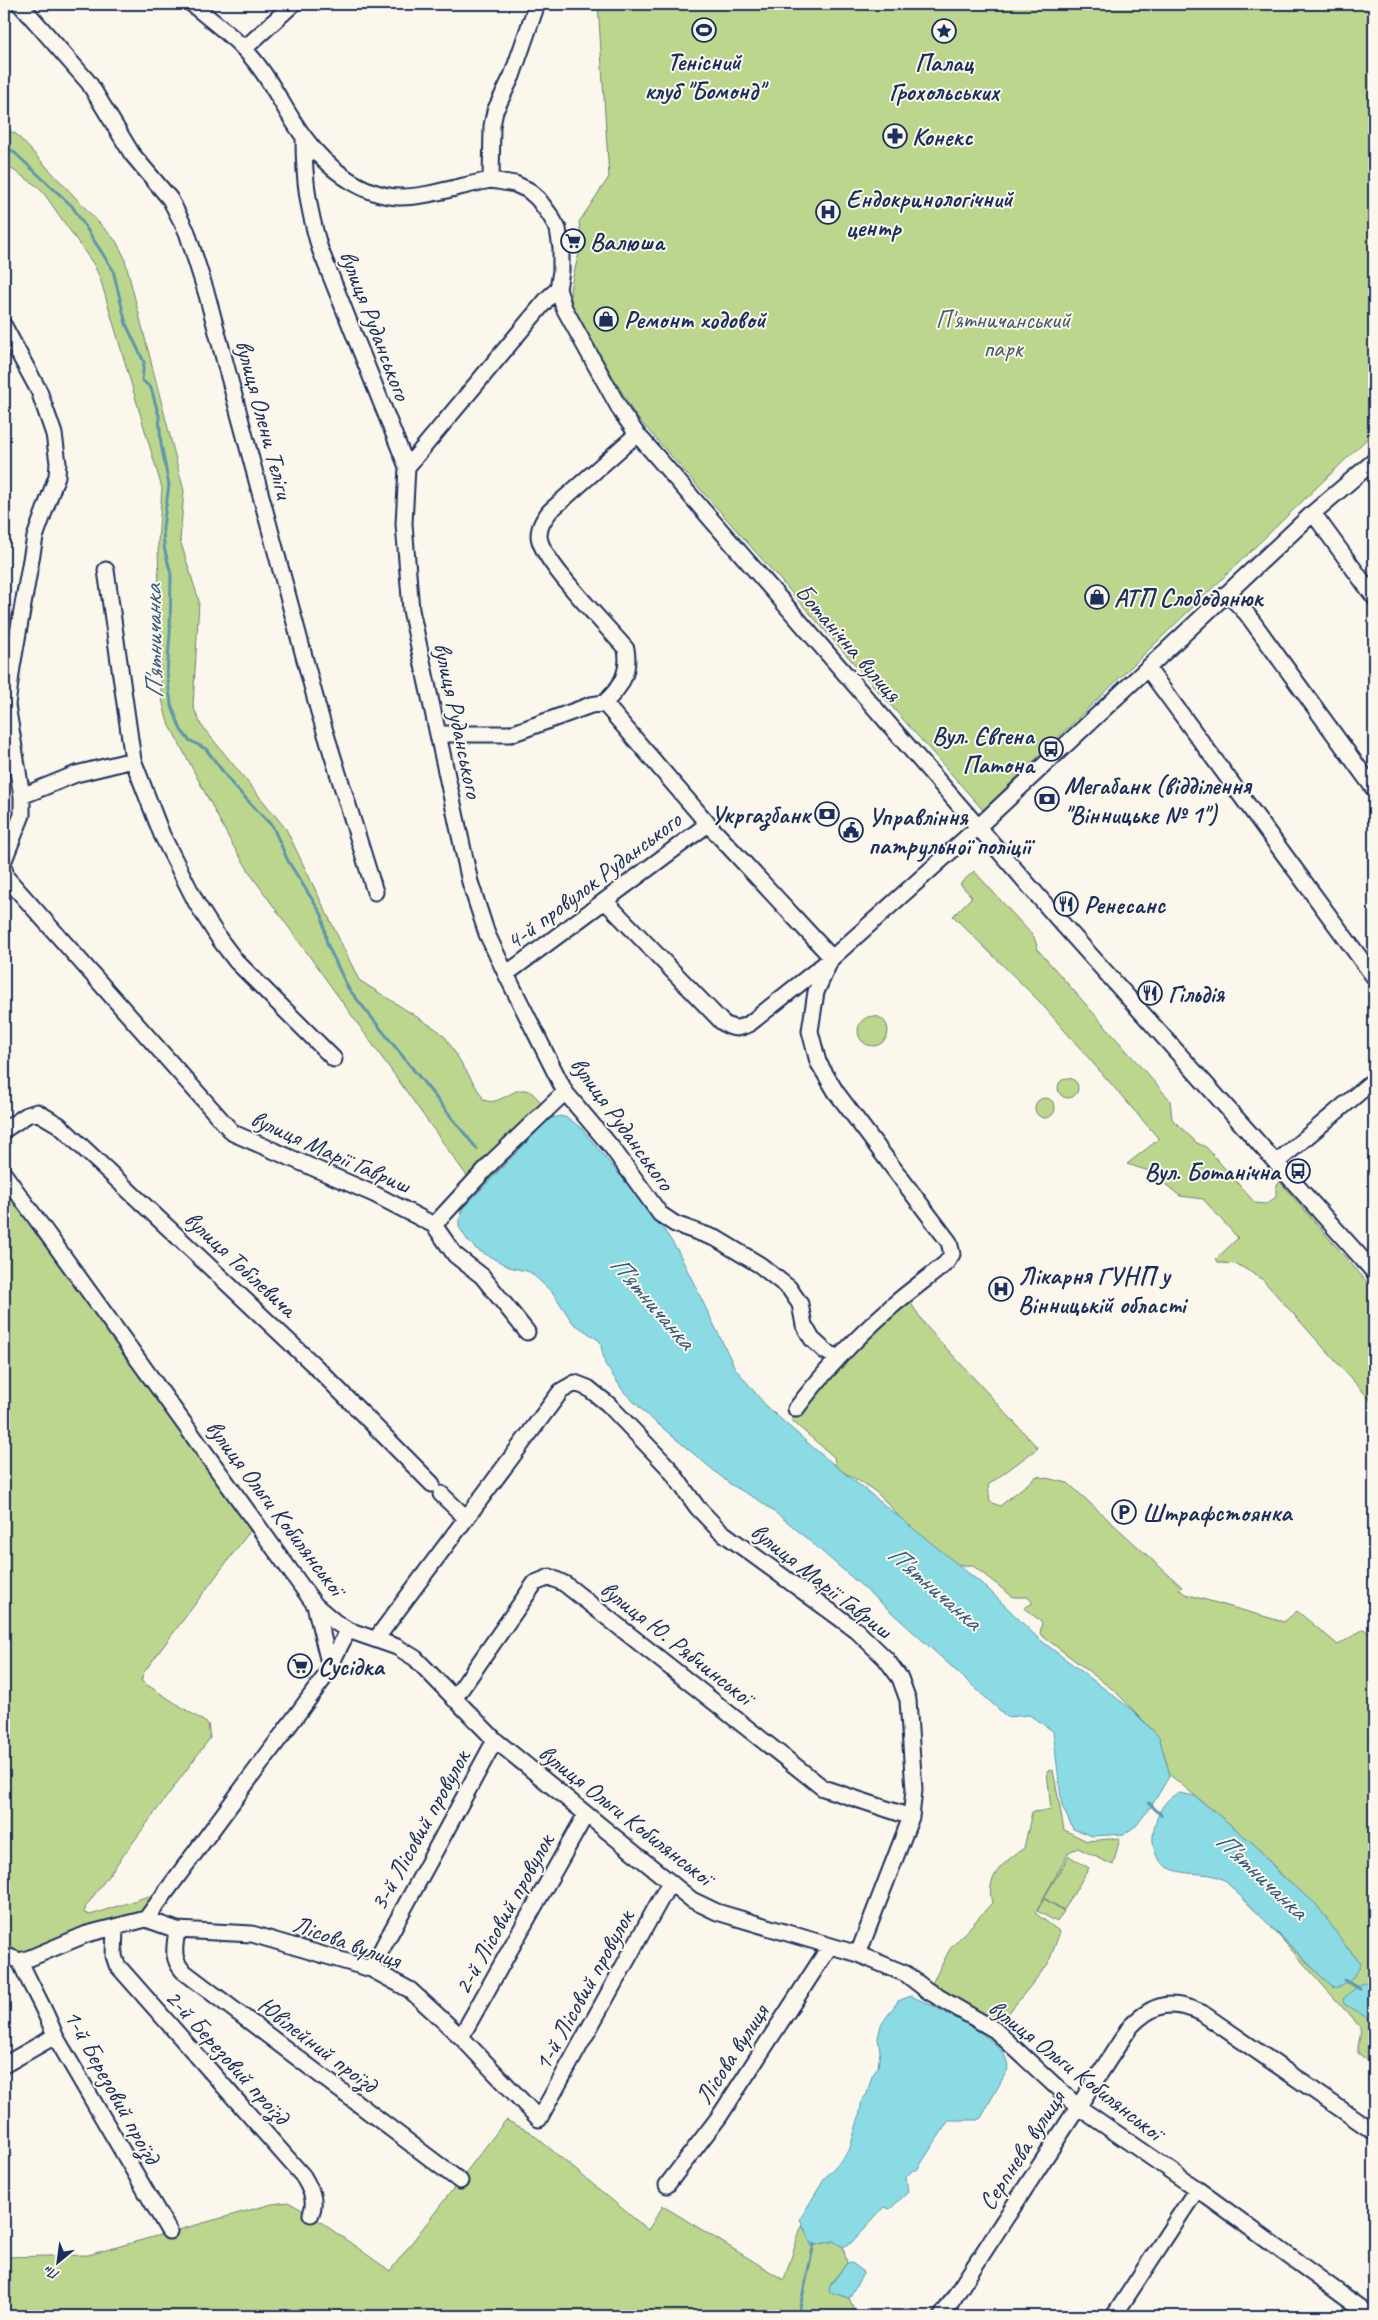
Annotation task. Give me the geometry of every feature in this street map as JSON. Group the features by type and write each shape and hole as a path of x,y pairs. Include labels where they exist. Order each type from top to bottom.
{"street":[{"name":"вулиця Олени Теліги","path":"20,4 89,83 132,154 170,199 187,232 207,295 319,712 375,892"},
{"path":"192,4 244,49 266,76 304,138"},
{"path":"244,49 293,4"},
{"path":"491,180 492,126 495,111 512,76 537,4"},
{"name":"Ботанічна вулиця","path":"304,138 338,172 354,183 382,195 399,197 418,195 491,180 515,184 528,190 538,199 558,229 561,248 561,271 558,290 564,308 622,413 637,434 978,827 1374,1272"},
{"name":"вулиця Руданського","path":"304,138 304,175 310,212 320,249 407,467 404,524 411,610 470,882 488,934 565,1092 613,1149 660,1214 675,1224 717,1239 760,1265 789,1288 800,1304 804,1325 812,1339 825,1351 838,1358"},
{"path":"407,467 548,298 558,290"},
{"path":"4,326 39,391 54,434 58,463 57,476 35,537 7,705 22,796 22,815 4,860"},
{"path":"438,734 511,734 591,705 604,703 613,695 623,681 628,662 626,649 548,558 539,535 541,523 550,511 637,434"},
{"path":"604,902 730,1028 738,1028 749,1024 832,958 978,827 1313,513 1374,461"},
{"path":"1313,513 1374,597"},
{"path":"106,570 134,760 162,835 197,904 236,961 334,1059"},
{"path":"1228,594 1247,614 1374,789"},
{"path":"1148,669 1374,977"},
{"path":"604,703 708,824 832,958"},
{"path":"22,796 76,774 134,760"},
{"name":"4-й провулок Руданського","path":"506,974 708,824"},
{"name":"вулиця Марії Гавриш","path":"4,875 233,1133 374,1194 434,1225 455,1255 482,1276 527,1332"},
{"path":"796,1409 821,1375 838,1358 893,1305 946,1263 952,1254 949,1242 836,1092 818,1062 810,1031 816,992 832,958"},
{"path":"1277,1162 1374,1080"},
{"path":"434,1225 494,1160 565,1092"},
{"name":"вулиця Тобілевича","path":"4,1130 27,1115 37,1112 59,1125 316,1367 466,1518"},
{"name":"вулиця Ольги Кобилянської","path":"4,1174 315,1605 335,1622 348,1630 397,1647 415,1658 496,1740 669,1884 692,1900 717,1912 858,1954 906,1974 928,1991 995,2030 1077,2106 1371,2316"},
{"name":"вулиця Марії Гавриш","path":"466,1518 560,1390 575,1383 588,1388 608,1404 669,1468 697,1507 719,1530 856,1630 886,1659 900,1678 908,1700 914,1790 911,1816 858,1954"},
{"path":"376,1639 466,1518"},
{"name":"вулиця Ю. Рябчинської","path":"454,1699 535,1583 550,1577 565,1584 823,1788 911,1816"},
{"path":"315,1605 330,1667"},
{"path":"4,1955 20,1961 86,1934 146,1919 330,1667 348,1630"},
{"name":"3-й Лісовий провулок","path":"370,1969 496,1740"},
{"name":"2-й Лісовий провулок","path":"461,2037 586,1814"},
{"name":"1-й Лісовий провулок","path":"539,2119 669,1884"},
{"name":"Лісова вулиця","path":"146,1919 177,1930 252,1934 370,1969 410,1990 461,2037 539,2119"},
{"name":"2-й Березовий проїзд","path":"114,1927 114,1956 117,1965 302,2176 311,2188 314,2208 311,2214"},
{"name":"Ювілейний проїзд","path":"177,1930 174,1956 176,1964 183,1971 460,2181"},
{"name":"Лісова вулиця","path":"667,2186 720,2117 830,1946"},
{"name":"1-й Березовий проїзд","path":"20,1961 56,2036 169,2231"},
{"name":"Серпнева вулиця","path":"942,2316 1130,2027 1141,2015 1155,2008 1170,2004 1188,2007 1202,2013 1374,2132"},
{"path":"4,2065 56,2036"},
{"path":"1114,2316 1197,2190"}],"green space":[{"name":"П'ятничанський парк","path":"598,4 1374,4 1374,432 983,810 635,415 572,306 570,289 582,241 579,222 609,177"},
{"path":"4,128 16,134 116,241 124,256 184,491 180,540 199,601 193,706 201,725 286,829 359,980 439,1031 446,1038 484,1100 496,1101 514,1092 526,1090 532,1093 554,1117 549,1119 513,1154 461,1214 453,1205 472,1183 254,879 232,844 167,720 161,695 158,542 162,488 100,278 94,265 45,195 37,186 4,164"},
{"path":"974,871 1034,937 1038,950 1170,1100 1172,1119 1197,1143 1206,1147 1255,1203 1266,1204 1276,1197 1276,1186 1280,1182 1374,1290 1374,1404 1262,1279 1237,1264 1219,1263 1216,1259 1238,1238 1203,1199 1180,1196 1149,1171 1127,1164 1159,1139 1039,1001 953,916 972,897 960,884"},
{"path":"873,1016 884,1020 888,1031 884,1042 873,1046 862,1042 858,1031 862,1020"},
{"path":"1068,1078 1075,1081 1078,1088 1075,1095 1068,1098 1061,1095 1058,1088 1061,1081"},
{"path":"1045,1098 1052,1101 1055,1108 1052,1115 1045,1118 1038,1115 1035,1108 1038,1101"},
{"path":"4,1174 256,1523 144,1672 141,1681 208,1724 210,1738 86,1906 84,1913 90,1915 158,1893 141,1916 25,1955 4,1945"},
{"path":"910,1302 926,1326 1038,1448 988,1485 990,1502 1000,1506 1037,1476 1068,1483 1182,1587 1179,1589 1185,1594 1284,1622 1297,1611 1338,1645 1364,1629 1374,1639 1374,2066 1358,2053 1360,2027 1271,1927 1332,1987 1341,1986 1361,1963 1255,1845 1170,1775 1159,1737 1116,1692 1040,1634 1042,1622 1024,1608 1033,1603 1028,1597 1013,1597 972,1565 957,1564 943,1559 931,1551 879,1495 865,1484 836,1468 834,1457 791,1420 824,1378 864,1338"},
{"path":"1053,1770 1064,1830 1087,1841 1120,1838 1113,1865 1078,1848 1069,1852 1035,1913 1060,1932 1048,1964 995,2030 928,1991 950,1949 992,1903 991,1885 998,1871 1003,1864 1024,1848 1032,1812 1051,1810 1047,1771"},
{"path":"1069,1856 1089,1868 1064,1910 1044,1898"},
{"path":"1044,1899 1064,1911 1057,1922 1037,1911"},
{"path":"506,2120 530,2132 648,2230 663,2206 784,2280 802,2224 812,2246 833,2241 843,2247 847,2263 831,2283 830,2292 849,2298 857,2316 4,2316 4,2257 88,2255 272,2204 288,2202 311,2215 390,2271"}],"water":[{"path":"560,1116 568,1118 582,1129 618,1173 645,1201 678,1251 735,1368 767,1407 816,1450 987,1588 1039,1639 1131,1709 1159,1737 1170,1775 1152,1805 1136,1826 1124,1834 1092,1836 1073,1829 1062,1806 1053,1731 1029,1715 1007,1717 879,1601 790,1524 760,1501 730,1484 647,1415 624,1392 605,1364 600,1341 573,1323 553,1293 530,1272 509,1267 476,1249 468,1241 459,1227 459,1219 466,1205 549,1119"},
{"path":"1179,1793 1195,1796 1255,1845 1283,1877 1316,1904 1348,1949 1361,1963 1357,1972 1346,1984 1332,1987 1224,1880 1209,1875 1173,1870 1165,1866 1156,1854 1153,1839 1154,1831 1159,1813 1164,1804"},
{"path":"1366,1983 1374,1991 1374,2022 1344,2004 1343,1999 1360,1984"},
{"path":"911,1996 961,2021 987,2037 1004,2054 1008,2069 981,2118 977,2120 949,2120 917,2170 913,2170 906,2177 908,2192 890,2209 884,2207 851,2243 843,2247 833,2241 812,2246 800,2219 825,2178 849,2151 862,2100 867,2094 872,2076 878,2067 880,2052 878,2038 881,2025 898,2001"},
{"path":"847,2263 852,2263 864,2272 849,2298 830,2292 829,2287"}],"waterway":[{"name":"П'ятничанка","path":"4,145 72,206 113,270 126,324 144,362 142,380 151,388 159,416 161,444 169,485 163,527 164,547 171,574 167,673 171,704 181,730 189,740 206,749 233,785 273,827 288,861 322,915 327,944 348,988 477,1149"},
{"name":"П'ятничанка","path":"1149,1803 1161,1815"},
{"name":"П'ятничанка","path":"1344,1980 1360,1989"},
{"path":"798,2316 814,2244"}],"place":[{"name":"Тенісний клуб \"Бомонд\"","path":"704,30"},
{"name":"Палац Грохольських","path":"944,31"},
{"name":"Конекс","path":"895,136"},
{"name":"Ендокринологічний центр","path":"828,212"},
{"name":"Валюша","path":"573,241"},
{"name":"Ремонт ходовой","path":"606,319"},
{"name":"АТП Слободянюк","path":"1097,597"},
{"name":"Вул. Євгена Патона","path":"1051,749"},
{"name":"Мегабанк (відділення \"Вінницьке № 1\")","path":"1047,799"},
{"name":"Укргазбанк","path":"827,814"},
{"name":"Управління патрульної поліції","path":"851,830"},
{"name":"Ренесанс","path":"1066,904"},
{"name":"Гільдія","path":"1150,993"},
{"name":"Вул. Ботанічна","path":"1298,1171"},
{"name":"Лікарня ГУНП у Вінницькій області","path":"1001,1289"},
{"name":"Штрафстоянка","path":"1124,1512"},
{"name":"Сусідка","path":"300,1666"}]}
